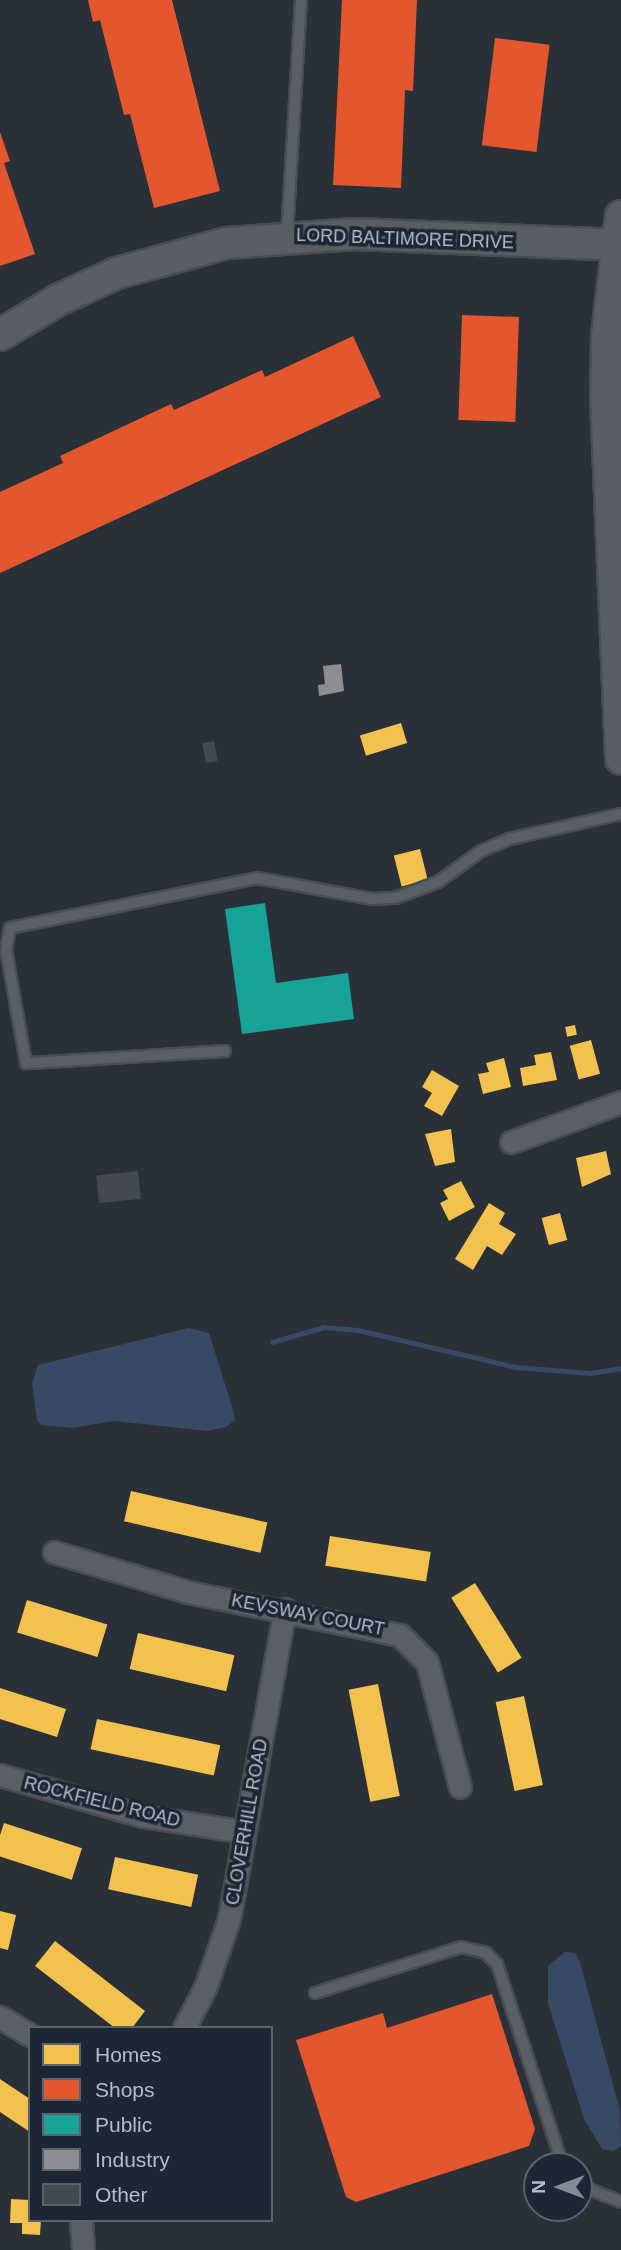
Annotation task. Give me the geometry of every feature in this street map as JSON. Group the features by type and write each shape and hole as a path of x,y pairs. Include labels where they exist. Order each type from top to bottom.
{"main road":[{"name":"LORD BALTIMORE DRIVE","path":"0,335 58,300 117,272 175,254 287,235 619,235"},
{"path":"619,235 606,400 621,759"}],"street":[{"path":"511,1142 621,1102"},
{"name":"KEVSWAY COURT","path":"54,1552 176,1589 382,1628 414,1646 435,1684 460,1787"},
{"name":"CLOVERHILL ROAD","path":"185,2026 218,1956 245,1832 285,1609"},
{"name":"ROCKFIELD ROAD","path":"0,1775 143,1816 245,1832"},
{"path":"0,2018 28,2034"},
{"path":"81,2222 83,2250"}],"lane":[{"path":"287,235 301,0"},
{"path":"225,1051 26,1063 6,950 10,928 257,878 373,899 395,898 438,882 481,851 509,839 621,814"},
{"path":"315,1993 461,1947 486,1953 497,1964 558,2152"},
{"path":"593,2191 621,2202"}],"water":[{"path":"189,1328 209,1333 234,1413 235,1420 226,1427 207,1431 114,1421 72,1428 41,1425 37,1420 32,1383 38,1365"},
{"path":"565,1952 575,1953 580,1962 620,2111 621,2146 613,2151 602,2149 584,2119 548,2003 548,1966"}],"building: Homes":[{"path":"401,723 407,743 366,756 360,736"},
{"path":"420,849 428,880 402,887 394,856"},
{"path":"575,1025 577,1035 567,1037 565,1027"},
{"path":"591,1040 600,1074 579,1080 570,1046"},
{"path":"551,1052 557,1080 523,1086 520,1068 536,1065 534,1055"},
{"path":"504,1058 511,1087 483,1094 478,1074 489,1072 486,1063"},
{"path":"432,1070 459,1086 442,1116 424,1106 432,1093 422,1087"},
{"path":"451,1129 455,1162 435,1166 425,1134"},
{"path":"606,1151 611,1174 582,1187 576,1158"},
{"path":"461,1181 475,1207 449,1221 440,1203 448,1199 443,1190"},
{"path":"489,1203 505,1213 499,1224 516,1234 502,1255 487,1246 473,1270 455,1259"},
{"path":"560,1213 567,1240 549,1245 542,1218"},
{"path":"131,1491 267,1522 260,1553 124,1521"},
{"path":"330,1536 431,1552 426,1582 325,1566"},
{"path":"475,1583 522,1658 498,1672 451,1598"},
{"path":"27,1600 107,1625 97,1657 17,1633"},
{"path":"138,1633 234,1655 226,1691 130,1669"},
{"path":"378,1684 400,1796 370,1802 349,1690"},
{"path":"0,1688 66,1709 57,1737 0,1719"},
{"path":"524,1696 543,1785 515,1791 496,1702"},
{"path":"97,1719 220,1745 214,1776 91,1749"},
{"path":"4,1823 82,1848 72,1880 0,1856 0,1835"},
{"path":"115,1857 198,1875 191,1907 108,1889"},
{"path":"0,1911 16,1915 8,1950 0,1948"},
{"path":"55,1941 145,2011 134,2026 112,2026 35,1966"},
{"path":"0,2079 28,2098 28,2131 0,2112"},
{"path":"11,2199 28,2200 28,2222 41,2222 40,2235 22,2234 22,2223 10,2223"}],"building: Shops":[{"path":"88,0 172,0 220,191 154,208 130,114 124,115 100,20 93,22"},
{"path":"342,0 417,0 413,91 405,90 401,188 333,185"},
{"path":"495,38 550,45 536,152 482,145"},
{"path":"0,132 10,161 4,163 35,254 0,266"},
{"path":"462,315 519,317 515,422 458,420"},
{"path":"353,336 381,397 0,573 0,492 63,463 60,456 171,404 174,410 262,370 265,377"},
{"path":"492,1994 535,2129 529,2146 356,2202 346,2197 296,2040 383,2013 387,2028"}],"building: Public":[{"path":"265,903 276,983 348,973 354,1019 242,1034 225,909"}],"building: Industry":[{"path":"341,664 344,691 319,696 318,685 325,684 323,666"}],"building: Other":[{"path":"214,741 218,761 206,763 202,743"},
{"path":"138,1171 141,1199 99,1203 96,1175"}],"waterway":[{"path":"272,1342 324,1327 358,1330 516,1367 590,1373 621,1368"}]}
